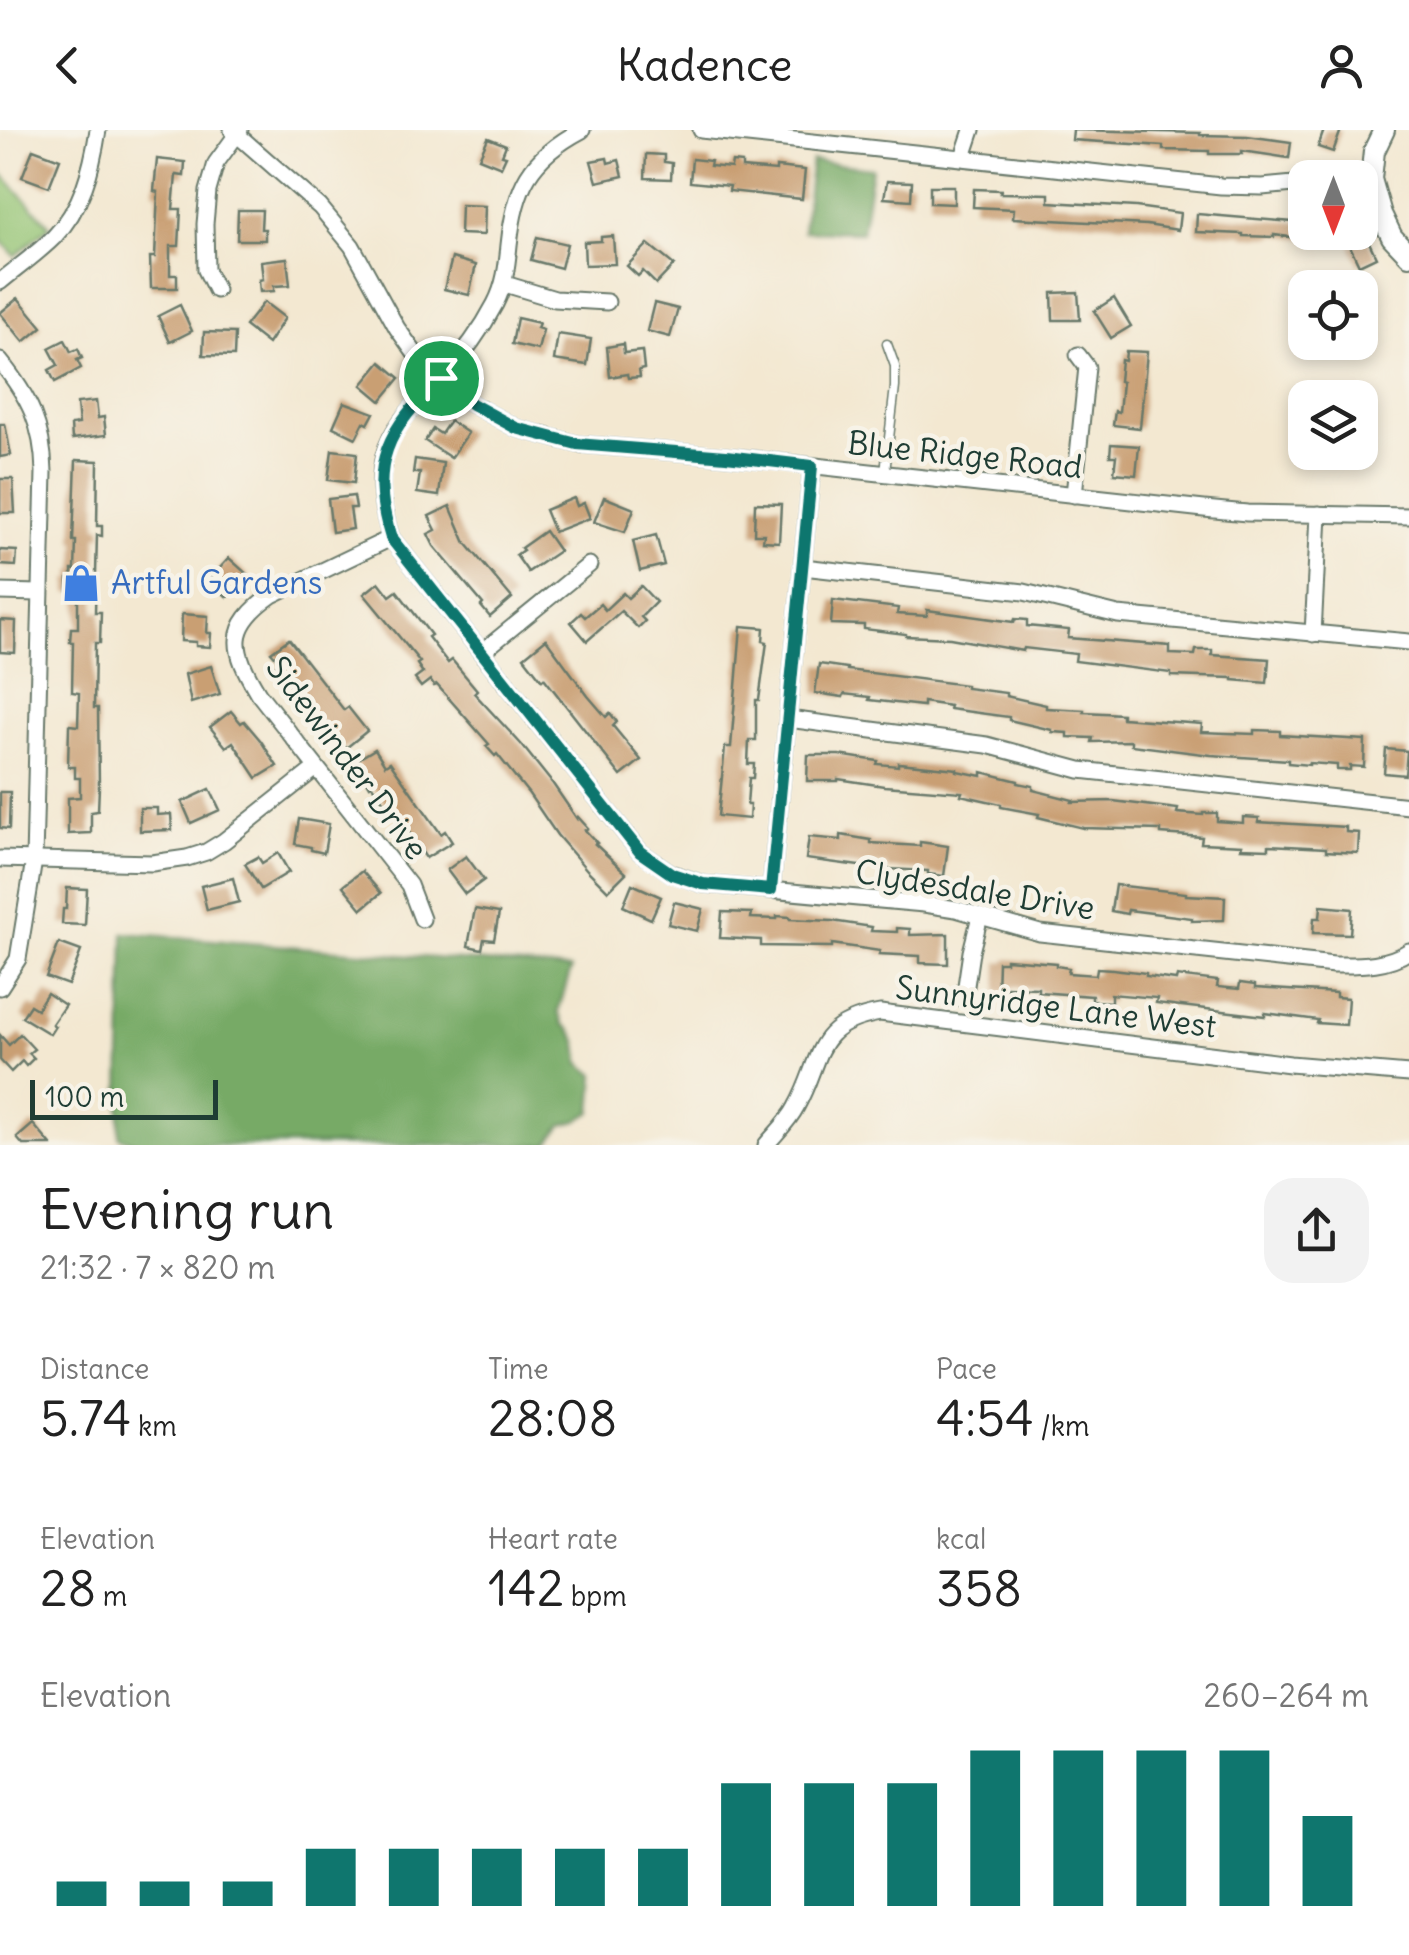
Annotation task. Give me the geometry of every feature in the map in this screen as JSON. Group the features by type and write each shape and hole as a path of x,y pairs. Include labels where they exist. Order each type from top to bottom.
{"street":[{"path":"0,282 54,237 71,216 84,190 98,130"},
{"path":"581,130 534,165 522,186 512,221 505,284 554,299 607,302"},
{"path":"701,130 1222,186 1288,184"},
{"path":"963,157 972,130"},
{"path":"1371,160 1384,130"},
{"path":"216,290 206,270 208,191 216,163 236,131"},
{"name":"Blue Ridge Road","path":"236,131 320,207 352,246 397,328 419,359 472,404 516,428 577,444 726,456 1246,513 1409,516"},
{"path":"1378,207 1392,237 1409,254"},
{"name":"Clydesdale Drive","path":"505,284 475,340 394,430 384,457 380,492 391,538 640,852 672,874 703,884 924,904 1040,932 1334,966 1374,964 1409,951"},
{"path":"1074,495 1087,367 1078,355"},
{"path":"0,361 20,385 39,424 44,447 34,860 18,958 0,987"},
{"path":"771,890 812,466"},
{"path":"1313,634 1319,514"},
{"name":"Sidewinder Drive","path":"391,538 254,608 241,626 237,652 258,693 408,885 422,918"},
{"path":"482,652 589,566"},
{"path":"803,567 1024,592 1118,615 1409,642"},
{"path":"0,592 39,593"},
{"path":"788,719 987,745 1080,770 1409,806"},
{"path":"0,859 152,863 188,858 224,841 316,768"},
{"path":"964,999 970,952 980,916"},
{"name":"Sunnyridge Lane West","path":"766,1145 796,1108 815,1058 826,1041 858,1016 880,1013 1290,1064 1409,1074"}],"lane":[{"path":"885,474 895,387 895,366 887,344"}],"green space":[{"path":"812,161 872,168 862,232 803,231"},
{"path":"0,172 50,226 15,256 0,239"},
{"path":"124,933 571,969 558,1012 577,1040 580,1063 595,1075 592,1112 562,1125 547,1145 139,1145 119,1137"}],"building":[{"path":"1073,130 1200,133 1291,142 1289,158 1242,151 1209,154 1163,150 1163,146 1072,140"},
{"path":"1324,130 1341,130 1333,152 1318,147"},
{"path":"488,138 506,145 501,167 479,158"},
{"path":"33,149 60,159 49,187 22,177"},
{"path":"646,154 664,155 664,162 672,163 671,179 645,178"},
{"path":"607,158 608,163 619,160 623,176 597,182 591,161"},
{"path":"157,159 185,162 184,176 176,175 173,209 181,209 179,246 170,246 170,275 177,275 177,288 151,288"},
{"path":"692,159 711,161 710,166 731,168 732,162 742,163 742,168 805,170 802,199 729,191 730,186 690,182"},
{"path":"887,181 912,182 911,200 884,198"},
{"path":"930,186 954,186 954,204 930,203"},
{"path":"974,189 1049,194 1049,202 1180,213 1178,230 1013,218 1014,209 973,207"},
{"path":"461,205 485,206 484,235 460,234"},
{"path":"238,210 262,210 265,240 237,240"},
{"path":"1197,214 1288,222 1288,237 1196,232"},
{"path":"613,236 615,264 585,265 584,242"},
{"path":"537,237 567,244 561,268 531,260"},
{"path":"648,244 674,265 656,284 643,271 638,276 627,266"},
{"path":"1352,250 1373,250 1376,257 1359,265"},
{"path":"287,258 290,285 260,292 261,261"},
{"path":"452,258 476,265 469,295 444,289"},
{"path":"1078,292 1080,320 1053,320 1052,293"},
{"path":"18,298 42,327 24,342 0,313"},
{"path":"1114,298 1131,326 1111,338 1094,311"},
{"path":"264,302 285,318 268,344 245,326"},
{"path":"654,303 678,309 670,337 647,331"},
{"path":"180,305 192,331 170,342 158,316"},
{"path":"517,318 539,323 537,328 543,330 538,350 512,344"},
{"path":"204,332 235,333 234,356 203,355"},
{"path":"558,334 591,339 587,365 554,360"},
{"path":"65,340 71,352 78,349 81,368 55,382 49,370 58,365 49,348"},
{"path":"623,344 624,353 642,351 644,369 639,370 640,377 610,377 607,347"},
{"path":"1126,351 1147,352 1140,428 1113,425 1115,411 1119,412 1121,360 1125,361"},
{"path":"381,362 400,378 381,401 362,385"},
{"path":"96,401 98,418 104,417 106,435 72,439 71,425 79,424 77,403"},
{"path":"344,402 374,413 356,438 333,427"},
{"path":"450,421 468,433 451,458 425,441 433,429 441,434"},
{"path":"0,424 5,424 11,455 0,457"},
{"path":"1111,444 1139,446 1136,475 1114,473 1116,456 1110,456"},
{"path":"332,450 357,453 354,483 328,480"},
{"path":"415,459 443,463 439,496 417,493 420,473 413,473"},
{"path":"76,460 98,461 97,526 102,526 102,536 97,535 95,612 101,612 100,643 95,643 94,708 98,708 99,786 98,811 91,812 91,833 68,834 68,798 80,797 80,778 75,778 75,767 68,767 69,725 78,726 79,693 72,692 70,642 71,628 78,628 78,593 68,593 68,579 72,579 75,570"},
{"path":"0,479 13,479 15,513 0,513"},
{"path":"354,496 356,508 350,508 353,529 332,532 328,499"},
{"path":"604,497 634,509 625,532 594,522"},
{"path":"574,498 577,506 584,503 590,518 554,532 545,510"},
{"path":"755,503 781,504 779,542 763,541 764,534 754,534"},
{"path":"450,506 466,543 512,598 490,617 428,534 436,530 429,516"},
{"path":"545,531 559,551 528,572 516,555"},
{"path":"656,535 664,565 640,571 633,541"},
{"path":"0,550 17,551 16,566 0,565"},
{"path":"229,558 248,575 227,597 209,580"},
{"path":"379,582 390,596 397,591 448,663 452,660 477,690 474,693 521,744 588,828 585,830 595,844 626,873 608,891 557,835 529,794 486,746 489,744 437,685 430,680 421,687 415,679 423,673 417,664 420,662 364,594"},
{"path":"641,586 656,602 641,617 645,621 638,628 621,611 587,641 571,622 581,613 585,617 600,604 605,610 623,593 628,598"},
{"path":"833,600 898,608 897,614 927,616 927,610 1014,622 1027,620 1027,626 1069,630 1068,638 1170,646 1170,654 1195,655 1196,650 1212,650 1212,655 1269,659 1267,683 1171,676 1075,661 1076,654 1024,648 1023,651 950,638 906,636 864,629 864,625 831,624"},
{"path":"182,614 208,616 210,647 181,641"},
{"path":"0,620 16,621 15,653 0,652"},
{"path":"741,626 764,628 763,641 767,642 756,700 756,740 749,740 748,764 754,764 753,778 749,778 749,819 718,816 725,747 731,747"},
{"path":"289,639 344,710 348,707 367,731 346,748 314,716 275,666 280,662 271,652"},
{"path":"546,639 606,717 610,713 617,722 613,726 641,760 621,776 524,657"},
{"path":"819,664 966,685 1006,693 1046,708 1202,724 1201,732 1280,731 1280,735 1365,740 1364,767 1337,770 1337,765 1211,755 1131,745 1131,741 1092,742 1093,738 1068,737 1068,733 1052,732 1009,717 949,709 950,706 815,693"},
{"path":"211,666 220,694 191,703 185,674"},
{"path":"231,711 261,741 277,766 257,778 233,742 226,747 210,727"},
{"path":"375,749 385,765 390,762 441,834 445,831 452,842 426,858 355,761"},
{"path":"1386,749 1407,751 1405,775 1384,773"},
{"path":"808,755 957,769 982,776 982,772 1072,802 1113,801 1178,809 1177,813 1217,813 1217,821 1243,823 1243,817 1259,818 1258,822 1346,827 1346,832 1359,833 1358,853 1269,845 1269,849 1241,848 1242,845 1201,843 1202,837 1161,834 1161,830 1083,828 1001,807 961,795 962,792 838,779 807,781"},
{"path":"210,789 220,810 191,823 182,802"},
{"path":"0,792 10,792 9,829 0,828"},
{"path":"140,808 157,808 157,815 171,814 172,830 140,831"},
{"path":"299,819 329,824 324,853 295,844"},
{"path":"841,835 871,843 948,846 944,876 928,871 887,869 887,865 867,867 806,859 809,837 841,840"},
{"path":"278,853 289,872 261,889 245,864 258,857 262,863"},
{"path":"466,856 484,880 465,894 447,870"},
{"path":"362,871 381,893 362,909 343,886"},
{"path":"233,878 239,902 207,910 201,886"},
{"path":"632,884 661,897 651,919 623,906"},
{"path":"1115,885 1225,897 1224,920 1192,921 1128,910 1127,914 1111,911"},
{"path":"67,888 87,889 85,925 62,924"},
{"path":"674,902 703,909 697,931 668,924"},
{"path":"1321,906 1352,909 1350,934 1313,933 1314,918 1320,918"},
{"path":"475,909 499,913 494,940 484,939 482,949 468,946"},
{"path":"722,912 752,913 751,918 832,921 872,927 871,931 910,929 910,935 948,934 948,964 920,963 920,956 879,954 880,951 832,944 761,946 761,940 720,938"},
{"path":"59,943 81,951 68,985 46,977"},
{"path":"1006,959 1056,963 1069,968 1068,973 1096,975 1097,968 1113,969 1176,980 1177,976 1218,981 1217,987 1239,989 1240,983 1255,988 1336,993 1336,997 1348,998 1346,1025 1156,1003 1157,998 1111,994 1111,1002 1092,1001 1092,996 1038,992 1038,988 1007,987 1007,992 997,992 998,962"},
{"path":"47,993 65,1005 50,1034 22,1017 30,1005 37,1009"},
{"path":"20,1034 34,1049 29,1053 34,1058 26,1066 22,1061 11,1072 0,1060 0,1035 9,1045"},
{"path":"33,1124 51,1145 23,1145 17,1138"}],"place":[{"name":"Artful Gardens","path":"81,583"}],"route":[{"path":"441,378 472,404 516,428 577,444 812,466 771,890 703,884 672,874 640,852 391,538 380,492 384,457 394,430 441,378"}]}
